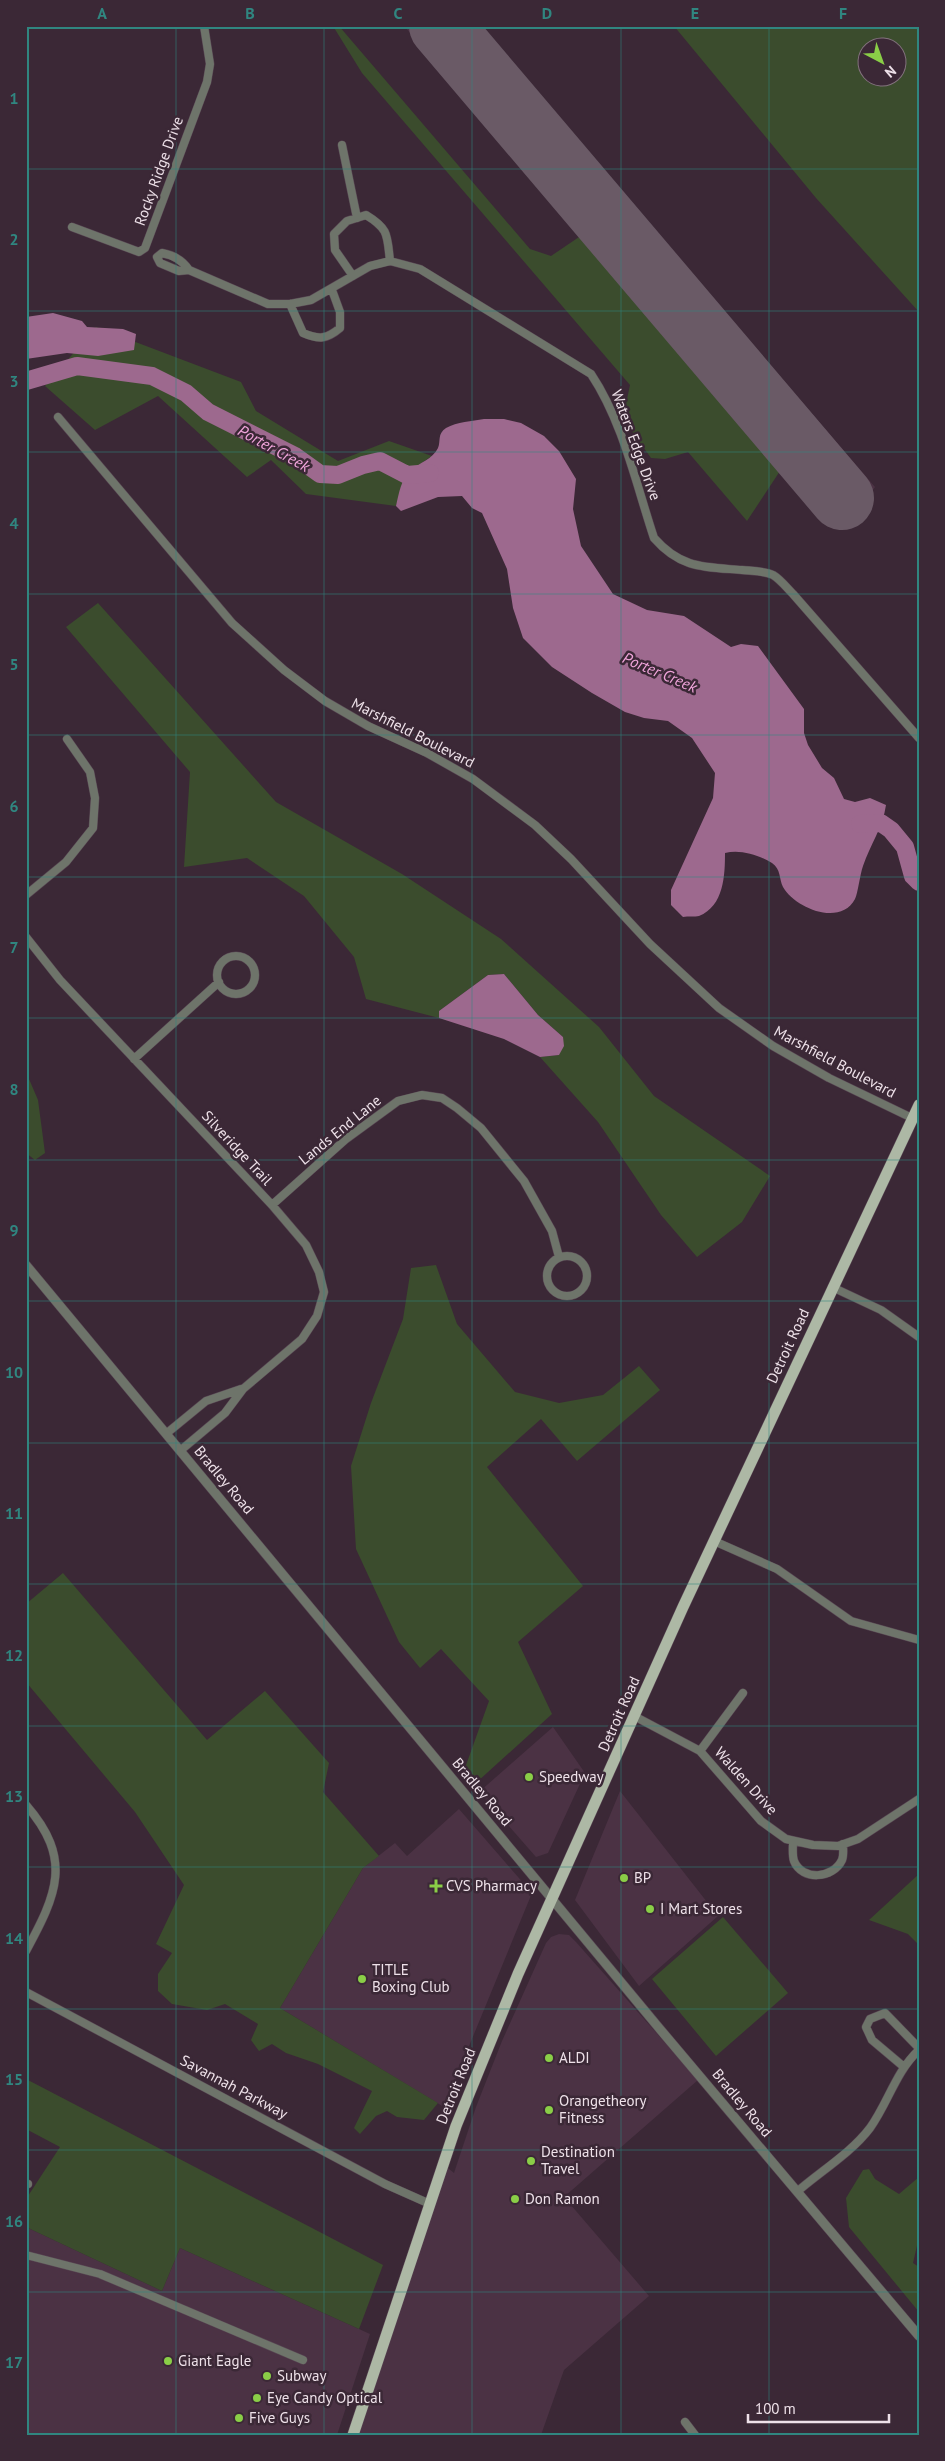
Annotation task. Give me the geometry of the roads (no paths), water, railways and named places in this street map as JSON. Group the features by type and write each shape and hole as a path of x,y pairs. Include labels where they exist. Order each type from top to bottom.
{"main road":[{"name":"Detroit Road","path":"353,2435 407,2278 430,2204 475,2077 552,1898 714,1541 832,1287 919,1106"}],"street":[{"name":"Rocky Ridge Drive","path":"72,227 139,252 145,248 207,82 210,64 204,26"},
{"path":"342,145 357,218"},
{"path":"189,270 268,304 290,304 311,300 332,290 370,266 390,261 387,237 381,225 366,215 347,221 334,234 335,250 353,276"},
{"name":"Waters Edge Drive","path":"390,261 420,269 591,374 604,394 615,422 654,538 666,552 682,562 700,567 750,570 773,575 800,601 919,738"},
{"path":"290,304 303,333 318,339 330,336 340,328 340,312 332,290"},
{"name":"Marshfield Boulevard","path":"58,417 232,623 284,670 325,701 368,726 427,752 473,779 535,825 650,944 719,1008 773,1046 829,1078 912,1118"},
{"path":"26,895 66,862 93,828 95,798 90,772 67,739"},
{"name":"Silveridge Trail","path":"26,937 60,980 272,1205 306,1244 319,1272 324,1292 317,1316 302,1339 243,1389 225,1413 181,1450"},
{"path":"238,955 249,960 253,965 256,977 250,988 245,992 239,994 227,991 219,982 218,969 225,959 238,955"},
{"path":"134,1059 219,982"},
{"name":"Lands End Lane","path":"272,1205 346,1139 398,1100 422,1096 442,1098 458,1108 481,1128 524,1181 552,1231 559,1257"},
{"path":"573,1256 579,1259 586,1271 585,1284 576,1294 562,1296 556,1294 548,1284 547,1271 554,1260 559,1257 573,1256"},
{"name":"Bradley Road","path":"26,1264 552,1898 919,2336"},
{"path":"832,1287 881,1310 919,1337"},
{"name":"Silveridge Trail","path":"167,1433 206,1401 243,1389"},
{"path":"714,1541 777,1569 851,1621 919,1640"},
{"path":"700,1751 743,1693"},
{"name":"Walden Drive","path":"634,1716 700,1751 761,1821 786,1839 813,1845 838,1846 858,1838 919,1799"},
{"path":"26,1805 40,1821 54,1849 57,1879 45,1916 26,1951"},
{"path":"793,1841 793,1859 796,1865 803,1872 824,1875 833,1871 843,1857 843,1844"},
{"name":"Savannah Parkway","path":"26,1992 376,2179 430,2204"},
{"path":"798,2191 865,2134 904,2067 919,2049 885,2013 875,2016 868,2022 866,2027 868,2036 904,2067"},
{"path":"26,2255 100,2274 303,2360"},
{"path":"685,2422 695,2435"}],"water":[{"path":"53,313 82,321 87,327 123,329 136,334 134,350 98,356 67,353 26,359 26,317"},
{"path":"484,419 504,419 521,423 544,436 559,451 576,479 573,509 581,546 613,594 647,610 684,616 731,647 741,644 758,646 804,709 804,733 808,745 822,768 834,778 844,799 855,802 870,798 886,805 882,821 863,866 855,899 848,907 839,912 829,913 818,911 797,902 783,887 775,865 755,855 743,852 725,853 721,889 714,905 707,911 699,916 683,917 671,905 671,890 713,798 715,773 692,738 668,721 644,718 625,712 592,693 552,667 523,638 513,608 507,569 482,513 472,508 462,496 438,497 401,511 396,506 405,478 411,470 436,452 443,430 455,424"},
{"path":"504,974 538,1015 563,1037 564,1046 559,1055 540,1057 504,1039 439,1018 439,1011 488,975"}],"waterway":[{"name":"Porter Creek","path":"26,381 77,366 152,376 186,393 208,412 295,456 320,474 338,475 363,465 380,461 407,475 430,473"},
{"name":"Porter Creek","path":"860,824 881,823 891,830 905,847 913,876 919,882"}],"place":[{"name":"Speedway","path":"529,1777"},
{"name":"BP","path":"624,1878"},
{"name":"CVS Pharmacy","path":"436,1886"},
{"name":"I Mart Stores","path":"650,1909"},
{"name":"TITLE Boxing Club","path":"362,1979"},
{"name":"ALDI","path":"549,2058"},
{"name":"Orangetheory Fitness","path":"549,2110"},
{"name":"Destination Travel","path":"531,2161"},
{"name":"Don Ramon","path":"515,2199"},
{"name":"Giant Eagle","path":"168,2361"},
{"name":"Subway","path":"267,2376"},
{"name":"Eye Candy Optical","path":"257,2398"},
{"name":"Five Guys","path":"239,2418"}]}
